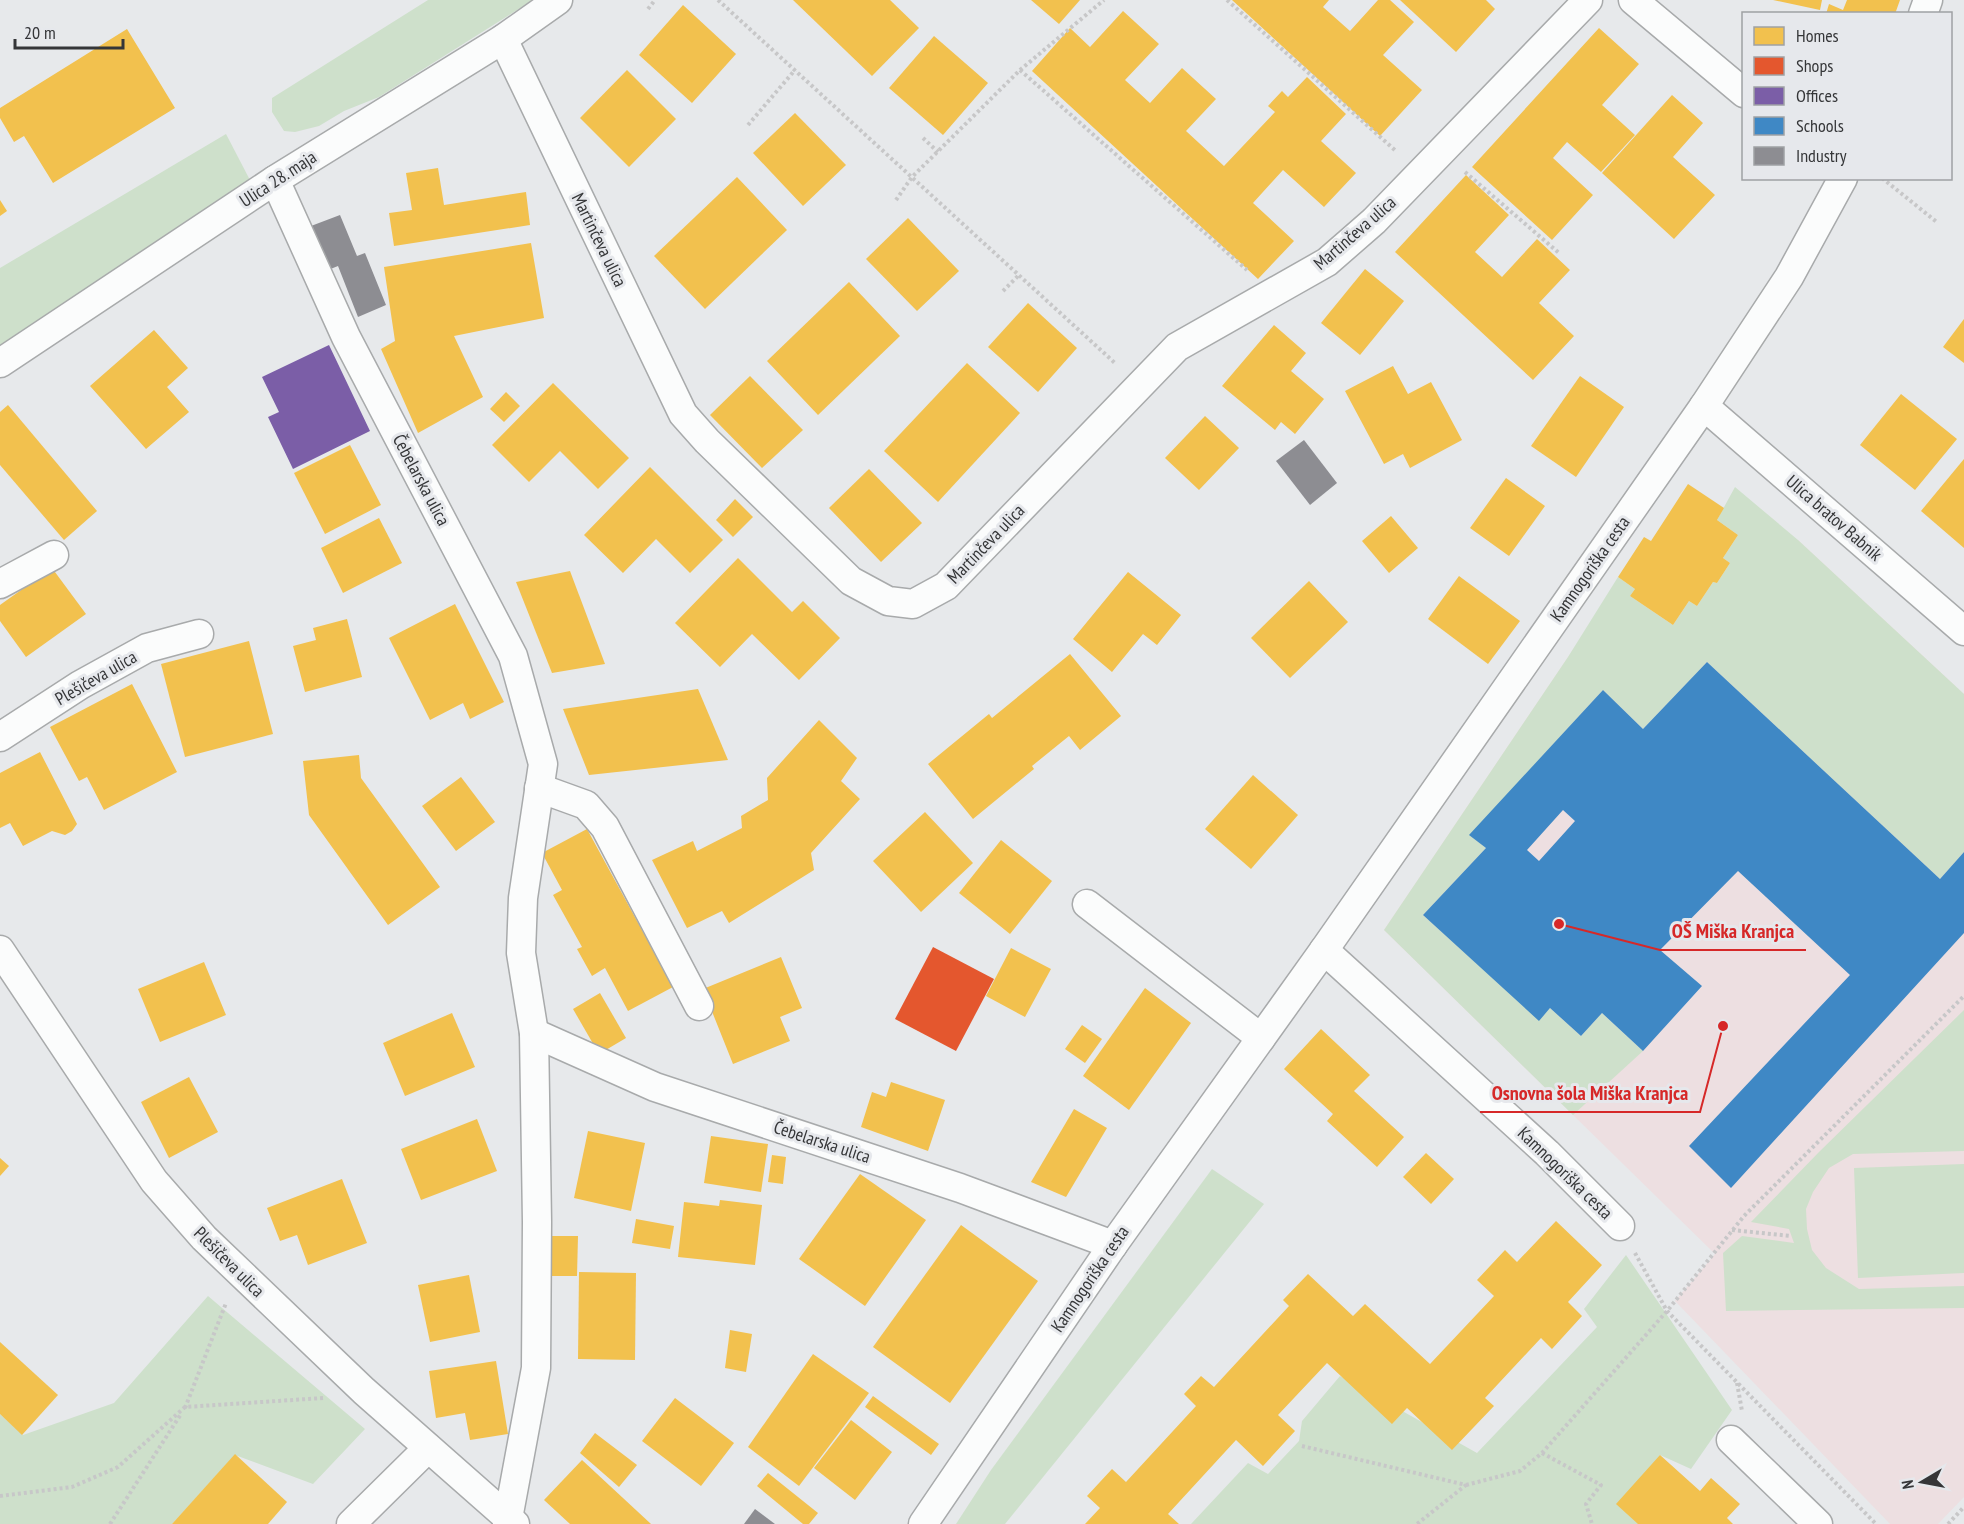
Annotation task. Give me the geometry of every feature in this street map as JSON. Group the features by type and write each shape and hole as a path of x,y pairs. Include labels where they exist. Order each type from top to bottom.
{"street":[{"name":"Ulica 28. maja","path":"0,363 276,180 503,39 558,0"},
{"name":"Martinčeva ulica","path":"503,39 683,414 707,441 851,581 888,602 913,604 946,586 1177,347 1327,262 1374,221 1588,0"},
{"path":"1633,0 1742,92"},
{"name":"Čebelarska ulica","path":"276,180 346,338 513,656 543,764 523,898 521,953 534,1033 537,1222 536,1368 510,1521"},
{"name":"Kamnogoriška cesta","path":"923,1524 1113,1245 1324,950 1704,406 1789,278 1842,180"},
{"name":"Ulica bratov Babnik","path":"1704,406 1964,631"},
{"path":"0,584 54,555"},
{"name":"Plešičeva ulica","path":"0,737 80,685 147,648 199,634"},
{"path":"539,788 586,805 605,827 699,1006"},
{"path":"1087,904 1261,1038"},
{"name":"Plešičeva ulica","path":"0,950 154,1181 204,1238 428,1448 510,1521"},
{"name":"Kamnogoriška cesta","path":"1324,950 1547,1153 1620,1226"},
{"name":"Čebelarska ulica","path":"534,1033 656,1087 960,1188 1113,1245"},
{"path":"1731,1440 1818,1524"},
{"path":"351,1524 428,1448"}],"path":[{"path":"648,9 655,0"},
{"path":"718,0 1140,386"},
{"path":"896,200 912,177 1020,70 1104,0"},
{"path":"1227,0 1421,173"},
{"path":"748,125 795,70"},
{"path":"1020,70 1273,293"},
{"path":"924,138 938,152"},
{"path":"1441,152 1559,253"},
{"path":"1884,180 1938,223"},
{"path":"1003,291 1019,275"},
{"path":"1417,1524 1466,1485 1520,1471 1542,1453 1667,1311 1732,1230 1964,996"},
{"path":"1620,1226 1667,1311 1876,1524"},
{"path":"1732,1230 1791,1236"},
{"path":"110,1524 185,1407 226,1303"},
{"path":"0,1496 72,1486 118,1467 185,1407 333,1398"},
{"path":"1302,1446 1466,1485"},
{"path":"1542,1453 1601,1485 1586,1504 1592,1524"},
{"path":"1948,1524 1964,1508"}],"shaded area":[{"path":"1798,540 1964,694 1964,1497 1938,1524 1890,1524 1675,1301 1715,1254 1384,930 1595,617 1674,679"}],"green space":[{"path":"428,0 533,0 379,97 344,111 319,126 295,132 284,131 272,112 272,98"},
{"path":"226,134 252,184 0,351 0,268"},
{"path":"1735,487 1798,540 1964,694 1964,852 1940,879 1707,662 1643,729 1603,690 1470,835 1486,848 1423,915 1539,1020 1550,1008 1581,1036 1602,1013 1643,1051 1573,1115 1384,930 1568,657 1618,577 1635,589 1630,596 1673,625 1689,601 1697,606 1713,582 1717,583 1730,563 1723,558 1738,535 1717,520"},
{"path":"1964,1010 1964,1151 1853,1154 1829,1168 1813,1192 1806,1209 1807,1229 1812,1250 1826,1268 1859,1289 1964,1286 1964,1308 1726,1311 1723,1253 1742,1236 1794,1243 1789,1229 1751,1222"},
{"path":"1964,1164 1964,1273 1858,1278 1854,1168"},
{"path":"1212,1169 1264,1204 1005,1524 956,1524 991,1470"},
{"path":"1626,1255 1732,1410 1691,1469 1660,1455 1638,1524 1191,1524 1248,1463 1268,1474 1299,1441 1302,1421 1340,1376 1477,1453 1597,1327 1584,1309"},
{"path":"208,1296 365,1429 313,1484 235,1455 172,1524 0,1524 0,1414 23,1435 114,1403"}],"building: Homes":[{"path":"793,0 890,0 919,28 872,76"},
{"path":"1031,0 1080,0 1059,24"},
{"path":"1232,0 1329,0 1323,7 1350,31 1378,0 1390,0 1414,22 1383,55 1422,90 1380,136"},
{"path":"1400,0 1486,0 1495,9 1456,52"},
{"path":"1773,0 1822,0 1820,10"},
{"path":"1847,0 1900,0 1896,12 1827,12 1829,4 1843,10"},
{"path":"683,5 736,54 692,103 639,55"},
{"path":"1123,11 1159,44 1125,80 1150,103 1182,68 1216,99 1186,131 1224,166 1275,112 1268,106 1282,91 1288,97 1307,77 1346,114 1321,141 1356,173 1324,207 1283,170 1253,203 1294,241 1258,279 1032,71 1070,28 1090,47"},
{"path":"1599,28 1639,64 1602,105 1635,135 1601,172 1567,142 1553,158 1593,195 1552,240 1472,167"},
{"path":"127,29 175,108 53,183 24,136 14,142 0,118 0,108"},
{"path":"934,36 988,83 943,135 889,88"},
{"path":"627,70 676,119 629,167 580,118"},
{"path":"1672,95 1703,123 1673,157 1715,195 1674,239 1602,173"},
{"path":"795,113 846,165 803,206 753,153"},
{"path":"438,168 444,205 526,192 530,225 394,246 389,213 412,210 406,173"},
{"path":"1466,175 1509,215 1475,252 1502,277 1537,239 1570,270 1539,303 1574,336 1533,380 1395,252"},
{"path":"737,177 787,230 705,309 654,256"},
{"path":"0,200 7,211 0,216"},
{"path":"908,218 959,271 917,311 866,259"},
{"path":"531,243 544,318 454,336 483,397 418,433 381,349 395,341 384,267"},
{"path":"1365,269 1404,301 1360,355 1321,323"},
{"path":"849,282 900,336 818,415 767,361"},
{"path":"1028,303 1077,348 1038,392 988,347"},
{"path":"1964,319 1964,363 1943,347"},
{"path":"1274,325 1306,353 1291,371 1324,399 1295,434 1281,422 1275,430 1222,386"},
{"path":"154,330 188,368 167,387 189,412 146,449 90,386"},
{"path":"967,363 1020,413 938,502 884,451"},
{"path":"1393,366 1408,394 1431,382 1462,440 1410,468 1403,454 1384,464 1345,391"},
{"path":"750,376 803,430 762,468 710,415"},
{"path":"1580,376 1624,407 1576,477 1531,446"},
{"path":"553,383 629,458 598,489 560,451 529,482 492,445"},
{"path":"506,392 520,406 504,422 490,409"},
{"path":"1901,394 1957,439 1915,490 1860,445"},
{"path":"8,405 97,511 64,540 0,465 0,412"},
{"path":"1205,416 1239,448 1199,490 1165,458"},
{"path":"350,445 381,505 325,534 294,473"},
{"path":"1964,459 1964,548 1921,511"},
{"path":"650,467 723,540 690,573 656,539 623,573 584,535"},
{"path":"869,469 922,523 881,562 829,508"},
{"path":"1506,478 1545,506 1509,556 1470,528"},
{"path":"1688,484 1724,508 1717,520 1738,535 1723,558 1730,563 1717,583 1713,582 1697,606 1689,601 1673,625 1630,596 1635,589 1618,577 1644,537 1651,541"},
{"path":"735,499 753,517 733,537 716,520"},
{"path":"1391,516 1418,548 1389,573 1362,541"},
{"path":"379,518 402,563 343,593 321,548"},
{"path":"738,558 792,612 803,601 840,638 799,680 752,634 720,667 675,623"},
{"path":"52,568 86,614 26,657 0,621 0,605"},
{"path":"570,571 605,664 552,673 516,582"},
{"path":"1128,572 1181,615 1157,645 1143,634 1112,672 1073,639"},
{"path":"1459,576 1520,621 1488,664 1428,619"},
{"path":"1309,581 1348,622 1290,678 1251,638"},
{"path":"455,604 504,702 470,719 463,703 430,720 389,638"},
{"path":"347,619 362,677 305,692 293,646 316,640 313,628"},
{"path":"249,641 273,734 185,757 161,664"},
{"path":"1070,654 1121,716 1080,750 1069,736 1032,766 1034,769 973,819 928,764 989,714 992,718"},
{"path":"132,684 177,772 104,810 87,777 79,781 50,727"},
{"path":"698,689 728,760 589,775 563,709"},
{"path":"819,720 857,758 841,781 860,799 811,853 814,870 729,923 722,911 687,928 652,860 693,841 697,851 742,828 741,816 768,800 767,778"},
{"path":"40,752 77,824 65,835 52,831 23,846 10,823 0,828 0,773"},
{"path":"359,755 361,778 440,887 388,925 309,815 303,761"},
{"path":"1253,775 1298,815 1251,869 1205,829"},
{"path":"461,777 495,822 456,851 422,806"},
{"path":"925,812 973,863 921,912 873,861"},
{"path":"587,829 673,987 628,1011 605,968 592,976 577,949 582,947 553,895 562,890 542,853"},
{"path":"1001,840 1052,881 1010,934 959,893"},
{"path":"1011,948 1051,969 1025,1017 986,996"},
{"path":"781,957 802,1008 780,1017 790,1041 733,1064 703,989"},
{"path":"204,962 226,1015 160,1042 138,989"},
{"path":"1145,988 1191,1023 1129,1110 1083,1076"},
{"path":"600,993 626,1038 599,1054 573,1009"},
{"path":"452,1013 475,1067 405,1096 383,1043"},
{"path":"1082,1025 1102,1039 1085,1063 1065,1049"},
{"path":"1321,1029 1370,1075 1354,1091 1404,1137 1377,1167 1327,1121 1333,1114 1284,1069"},
{"path":"189,1077 218,1132 169,1158 141,1102"},
{"path":"891,1082 945,1100 928,1151 861,1127 872,1092 886,1097"},
{"path":"1074,1109 1107,1128 1066,1197 1031,1182"},
{"path":"477,1119 497,1171 421,1200 401,1149"},
{"path":"588,1131 645,1143 631,1211 574,1198"},
{"path":"711,1136 768,1144 761,1192 704,1183"},
{"path":"1426,1153 1454,1179 1431,1204 1403,1177"},
{"path":"772,1155 786,1157 783,1184 768,1182"},
{"path":"0,1158 9,1166 0,1176"},
{"path":"860,1174 926,1220 865,1306 799,1259"},
{"path":"342,1179 367,1243 308,1265 297,1235 280,1241 267,1208"},
{"path":"720,1200 762,1205 755,1265 678,1257 684,1202 719,1206"},
{"path":"636,1219 674,1226 670,1249 632,1243"},
{"path":"1556,1221 1602,1265 1568,1302 1582,1316 1552,1349 1541,1338 1485,1398 1494,1406 1452,1450 1407,1408 1392,1424 1327,1363 1278,1415 1295,1431 1263,1466 1236,1440 1168,1514 1179,1524 1085,1524 1100,1508 1087,1496 1112,1469 1126,1482 1196,1406 1184,1394 1201,1376 1214,1387 1289,1306 1283,1300 1308,1274 1353,1316 1365,1304 1430,1364 1494,1296 1477,1280 1505,1250 1517,1262"},
{"path":"961,1225 1038,1281 950,1403 873,1347"},
{"path":"548,1236 578,1236 577,1276 548,1276"},
{"path":"579,1272 636,1273 635,1360 578,1359"},
{"path":"469,1275 480,1332 430,1342 418,1285"},
{"path":"730,1330 752,1334 746,1372 725,1368"},
{"path":"0,1342 58,1395 22,1435 0,1414"},
{"path":"813,1354 869,1393 799,1486 748,1447"},
{"path":"496,1361 508,1434 470,1440 465,1413 436,1418 429,1371"},
{"path":"873,1396 939,1444 931,1455 865,1407"},
{"path":"675,1398 734,1443 701,1486 642,1441"},
{"path":"851,1420 892,1452 855,1500 814,1468"},
{"path":"595,1433 637,1465 619,1487 580,1453"},
{"path":"235,1454 287,1502 268,1524 172,1524"},
{"path":"1660,1455 1700,1491 1711,1478 1740,1504 1727,1518 1733,1524 1638,1524 1616,1504"},
{"path":"582,1460 651,1524 570,1524 544,1500"},
{"path":"768,1473 818,1513 809,1524 803,1524 757,1486"}],"building: Shops":[{"path":"933,947 994,979 956,1051 895,1019"}],"building: Offices":[{"path":"329,345 370,431 293,469 268,417 279,412 262,377"}],"building: Schools":[{"path":"1707,662 1940,879 1964,852 1964,933 1731,1188 1689,1146 1850,975 1738,871 1660,950 1702,986 1643,1051 1602,1013 1581,1036 1550,1008 1539,1021 1423,915 1486,848 1469,835 1603,690 1643,729","holes":["1563,810 1575,821 1539,861 1527,850"]}],"building: Industry":[{"path":"340,215 357,256 365,253 386,305 358,317 338,266 328,270 311,226"},
{"path":"1304,440 1337,483 1310,505 1276,461"},
{"path":"755,1509 775,1524 744,1524"}],"place":[{"name":"OŠ Miška Kranjca","path":"1559,924"},
{"name":"Osnovna šola Miška Kranjca","path":"1723,1026"}]}
